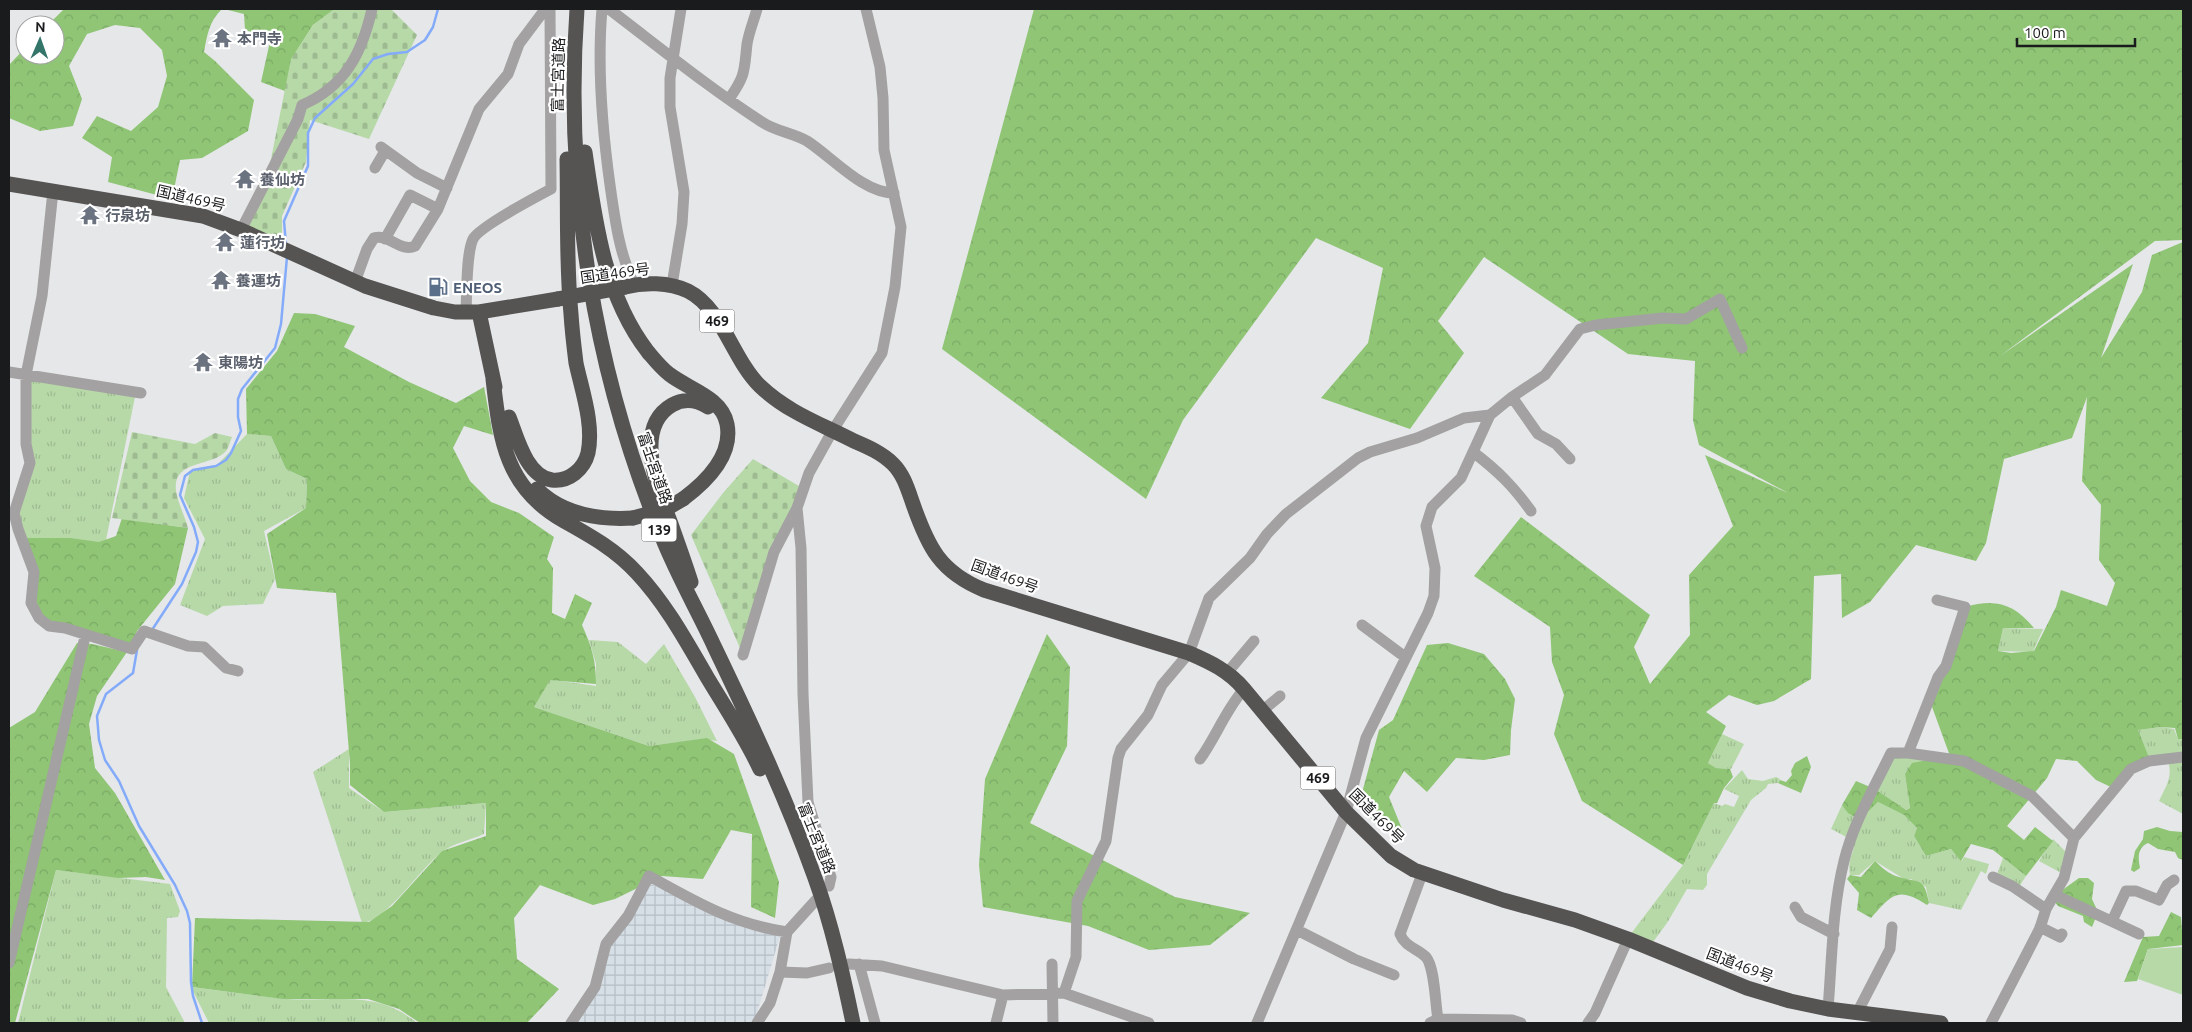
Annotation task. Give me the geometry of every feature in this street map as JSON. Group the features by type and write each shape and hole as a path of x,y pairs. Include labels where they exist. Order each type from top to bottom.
{"highway":[{"name":"富士宮道路","path":"577,9 575,129 578,183 586,250 604,357 618,412 648,502 683,585 714,647 823,883 832,936 853,1023"},
{"path":"476,312 511,452 518,466 542,494 571,510 595,518 632,516 666,509 702,483 721,457 726,444 727,424 720,408 712,400 668,373 659,365 636,335 616,296 598,233 584,145 575,43"},
{"path":"509,417 532,467 541,476 552,480 561,479 574,474 586,461 589,438 576,361 568,264 567,122 569,80 575,43"},
{"name":"国道469号","path":"9,184 203,216 242,230 355,282 434,308 476,312 629,286 672,286 688,291 710,310 743,365 759,385 782,405 876,451 894,464 902,475 931,548 946,568 966,583 984,590 1189,653 1212,663 1227,673 1244,689 1346,812 1391,856 1422,874 1575,920 1628,939 1747,988 1790,1001 1828,1009 1910,1022 1941,1023"},
{"path":"476,312 509,417 518,455 529,474 553,497 574,507 596,513 632,516"},
{"path":"493,379 503,447 511,468 521,484 535,500 550,512 609,546 637,573 658,598 737,728 758,766 788,829 823,883"},
{"path":"683,497 705,474 715,460 722,439 717,417 703,404 692,400 679,401 667,408 658,418 653,430 651,443 652,460 663,501 714,647"}],"street":[{"path":"242,230 298,120 302,105 320,97 337,84 359,49 372,9"},
{"path":"355,282 372,240 378,237 407,248 415,246 438,209 479,109 508,74 519,44 543,12 549,9 551,188 487,226 473,238 470,255 476,312"},
{"path":"602,9 601,62 604,139 618,242 629,286"},
{"path":"609,9 673,58 764,123 805,140 856,178 886,193 894,193"},
{"path":"672,286 682,224 684,192 670,107 673,58 680,9"},
{"path":"729,99 745,71 748,42 757,9"},
{"path":"743,655 774,552 796,508 810,473 833,430 882,353 895,287 901,227 884,150 883,98 880,68 866,9"},
{"path":"374,168 383,149 417,172 447,188"},
{"path":"53,191 42,296 26,375 26,444 30,463 14,513 34,572 31,603 34,611 49,626 65,628 132,649 144,631 188,646 204,647 226,668 238,671"},
{"path":"385,239 410,195 438,209"},
{"path":"1257,1023 1346,812 1366,738 1428,614 1434,596 1435,568 1426,526 1432,507 1461,478 1490,415 1512,397 1545,375 1580,329 1596,325 1663,318 1686,319 1720,299 1742,348"},
{"path":"9,372 141,393"},
{"path":"1512,397 1538,434 1556,444 1570,459"},
{"path":"1064,992 1076,957 1077,901 1106,841 1118,758 1121,749 1148,715 1162,685 1189,653 1209,598 1250,558 1267,534 1286,514 1358,458 1370,452 1417,438 1464,418 1490,415"},
{"path":"1473,452 1498,471 1532,511"},
{"path":"796,508 801,548 803,694 808,802 831,877 823,883"},
{"path":"1908,753 1938,677 1946,666 1965,607 1938,600"},
{"path":"1362,625 1406,657"},
{"path":"9,963 84,641"},
{"path":"1227,673 1254,641"},
{"path":"1200,759 1212,743 1230,705 1244,689"},
{"path":"1262,711 1280,696"},
{"path":"1828,1009 1834,934 1844,860 1857,825 1891,753 1908,753 1964,761 2032,796 2074,838"},
{"path":"1991,1023 2040,927 2046,909 2064,878 2074,838 2131,769 2149,761 2183,757"},
{"path":"1422,874 1400,934 1403,942 1425,956 1432,966 1434,1021 1512,1020 1521,1023"},
{"path":"571,1023 595,987 606,944 628,916 649,876 713,912 761,928 787,932"},
{"path":"1993,877 2012,886 2046,909"},
{"path":"2112,921 2126,891 2136,891 2159,900 2167,885 2174,880"},
{"path":"2055,895 2140,934"},
{"path":"757,1023 770,1003 780,972 787,932 816,900"},
{"path":"1795,907 1801,917 1834,934"},
{"path":"1857,1013 1890,949 1892,927"},
{"path":"2040,927 2060,937 2062,934"},
{"path":"1297,930 1354,959 1394,975"},
{"path":"1588,1023 1596,1013 1628,939"},
{"path":"875,1023 854,964 882,966 1003,994 1064,992 1142,1022"},
{"path":"1052,964 1053,1023"},
{"path":"780,972 807,973 829,968"},
{"path":"996,1023 1003,994"}],"shaded area":[{"path":"648,883 780,936 757,1013 752,1023 568,1023 599,971 605,948"}],"green space":[{"path":"64,9 222,9 211,24 204,52 254,100 248,131 202,158 180,160 172,199 108,182 112,157 82,138 97,116 131,131 158,107 167,76 162,50 140,28 115,25 87,34 69,66 82,99 73,126 40,131 9,118 9,65 15,59 15,65 65,65 65,15 58,15"},
{"path":"224,9 336,9 313,25 296,52 285,91 261,82 271,37 245,30 244,14"},
{"path":"334,9 391,9 417,35 369,139 310,120 306,162 282,216 282,245 246,228 267,179 291,59 313,25"},
{"path":"1034,9 2183,9 2183,240 2155,241 2000,356 2133,264 2101,358 2142,292 2152,255 2183,242 2183,739 2178,739 2175,728 2161,727 2138,730 2150,760 2113,788 2096,780 2077,761 2056,759 2047,778 2007,826 2024,840 2035,827 2053,841 2026,876 1993,850 1971,844 1961,861 1951,849 1926,856 1914,836 1917,828 1904,815 1878,802 1869,811 1857,818 1848,813 1842,805 1856,781 1875,789 1906,810 1910,808 1905,774 1912,763 1950,756 1931,704 1965,607 1976,604 1995,603 2012,608 2027,620 2034,628 2003,628 1998,651 2011,653 2034,651 2056,607 2061,590 2107,606 2115,583 2099,560 2101,505 2082,481 2087,397 2072,438 2004,459 1986,543 1976,561 1916,545 1870,602 1842,618 1841,574 1814,576 1811,679 1774,701 1757,705 1729,695 1706,712 1726,726 1708,763 1716,768 1730,769 1733,777 1724,788 1717,803 1714,803 1683,865 1582,801 1554,734 1564,695 1552,662 1550,627 1474,576 1521,517 1650,615 1634,647 1650,684 1690,635 1689,575 1733,526 1705,455 1788,493 1699,445 1693,420 1695,361 1628,354 1484,257 1438,321 1464,353 1410,429 1321,398 1368,343 1383,268 1316,238 1183,420 1146,499 942,349"},
{"path":"294,313 315,314 355,326 344,347 409,382 456,403 484,387 493,435 464,426 453,448 470,481 491,502 519,513 554,537 547,559 553,568 552,613 565,619 575,594 592,603 582,625 593,654 596,684 550,680 534,707 649,746 707,738 734,754 779,882 775,918 751,907 752,834 731,830 703,879 662,876 615,899 593,905 540,885 514,918 517,959 559,989 527,1023 420,1023 399,1009 368,999 283,999 192,987 195,918 369,922 392,906 442,851 486,836 486,803 384,812 350,785 350,764 336,593 277,588 267,534 306,508 307,479 286,469 271,436 247,434 246,389 277,351"},
{"path":"26,375 136,392 105,545 22,538 19,512 30,440"},
{"path":"132,432 195,444 215,433 232,437 227,450 220,456 187,468 176,481 177,496 188,528 112,518"},
{"path":"247,434 271,436 286,469 307,479 306,508 264,531 275,579 263,604 223,606 207,616 180,605 205,539 184,498 190,471 216,466"},
{"path":"753,459 804,489 772,549 743,655 691,535 723,493"},
{"path":"122,518 188,528 175,584 137,631 132,649 45,623 33,605 38,575 22,538 70,538 99,542 116,536"},
{"path":"2003,628 2043,629 2033,652 1998,651"},
{"path":"1047,634 1070,667 1067,746 1030,823 1175,897 1250,913 1210,945 1149,950 1088,926 983,907 979,865 985,779"},
{"path":"589,640 618,642 646,664 664,644 695,697 717,741 703,739 649,746 534,707 548,679 596,686 596,664"},
{"path":"77,643 92,644 127,652 97,696 89,724 95,768 115,793 165,880 146,877 118,878 56,870 15,1023 9,1023 9,728 35,712"},
{"path":"1448,643 1484,654 1505,679 1515,699 1510,755 1484,760 1456,758 1427,792 1404,771 1389,797 1402,829 1376,824 1359,804 1379,730 1393,720 1427,645"},
{"path":"2162,727 2174,729 2178,739 2183,739 2183,814 2159,801 2168,781 2169,765 2167,759 2150,760 2137,730"},
{"path":"1722,734 1744,744 1731,769 1716,768 1708,763"},
{"path":"349,749 349,788 384,812 486,803 484,834 446,849 434,859 393,904 372,920 362,923 313,772"},
{"path":"1891,753 1926,761 1905,774 1910,808 1905,810 1874,788"},
{"path":"1807,756 1811,767 1801,793 1778,783 1780,780 1786,782 1792,775 1791,771 1795,763"},
{"path":"1742,770 1748,779 1763,781 1776,777 1780,779 1778,783 1768,784 1766,788 1751,800 1707,874 1707,885 1703,890 1687,889 1667,923 1653,942 1630,935 1683,865 1714,803 1734,807 1739,796 1724,789"},
{"path":"1878,802 1904,815 1917,828 1914,836 1926,856 1951,849 1962,861 1964,857 1989,864 1986,874 1981,871 1961,910 1929,903 1926,887 1911,879 1904,879 1875,861 1859,875 1850,875 1849,865 1854,848 1853,844 1843,835 1831,829 1842,805 1857,818 1869,811"},
{"path":"2157,827 2183,832 2183,860 2178,858 2175,852 2158,849 2148,843 2140,850 2140,868 2134,872 2131,870 2135,851 2143,839 2144,831"},
{"path":"2053,839 2068,854 2065,875 2039,861"},
{"path":"2003,858 2026,876 2019,887 1996,877"},
{"path":"1875,861 1892,874 1920,882 1925,889 1929,903 1927,905 1902,894 1890,898 1871,918 1857,910 1859,893 1847,879 1850,875 1861,877"},
{"path":"56,870 170,884 180,911 178,917 167,918 166,987 185,1023 18,1023"},
{"path":"2079,878 2088,878 2094,883 2092,899 2098,912 2092,927 2084,922 2083,916 2058,906 2055,902 2061,891"},
{"path":"2171,912 2181,917 2183,945 2148,949 2137,981 2124,982 2143,937 2159,936"},
{"path":"2183,947 2183,995 2138,979 2148,949"},
{"path":"191,987 288,999 355,999 371,1001 387,1005 402,1012 417,1023 209,1023"}],"waterway":[{"path":"286,244 284,221 308,166 308,133 315,118 353,84 373,59 388,54 407,52 425,40 433,27 438,9"},
{"path":"152,630 182,584 196,552 198,542 194,527 180,495 185,476 193,470 216,466 226,460 231,453 241,431 238,417 238,399 242,389 275,348 281,324 287,257"},
{"path":"137,650 133,673 106,694 97,716 99,740 105,760 119,781 139,826 175,885 187,911 190,923 191,982 193,996 202,1023"}],"place":[{"name":"本門寺","path":"222,38"},
{"name":"養仙坊","path":"245,179"},
{"name":"行泉坊","path":"90,215"},
{"name":"蓮行坊","path":"225,242"},
{"name":"養運坊","path":"221,280"},
{"name":"ENEOS","path":"438,287"},
{"name":"東陽坊","path":"203,362"}]}
